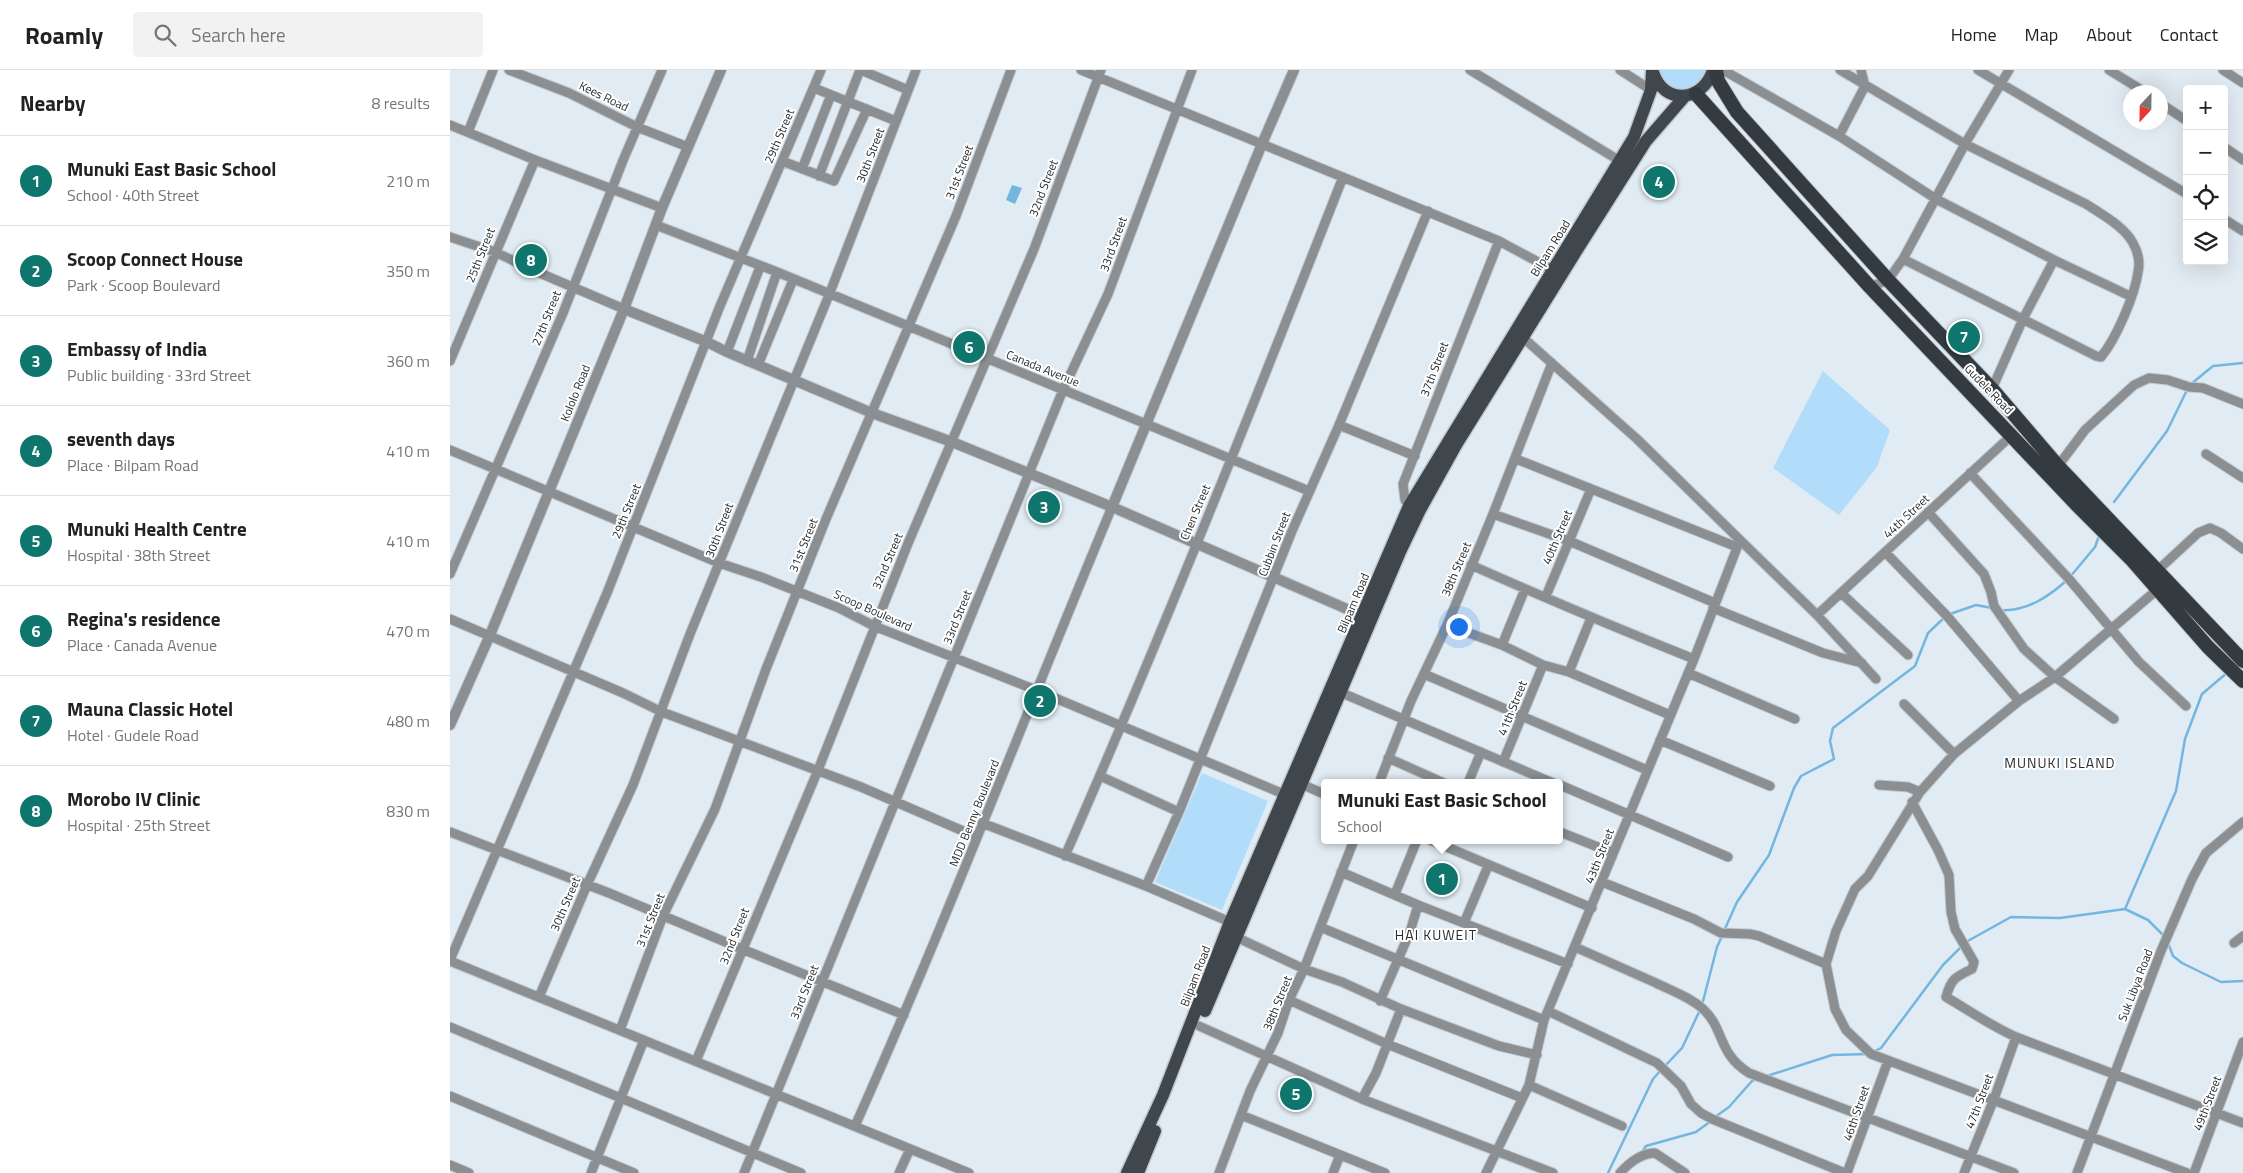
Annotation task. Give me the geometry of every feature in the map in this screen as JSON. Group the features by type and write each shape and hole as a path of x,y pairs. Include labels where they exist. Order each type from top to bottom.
{"highway":[{"name":"Gudele Road","path":"1714,70 1718,81 1737,112 1888,280 1992,389 2058,466 2243,661"},
{"name":"Gudele Road","path":"1691,95 1870,288 2158,589 2208,647 2243,681"}],"main road":[{"name":"Bilpam Road","path":"1127,1173 1163,1095 1230,922 1286,795 1420,510 1553,270 1620,161 1642,118 1651,90 1653,70"},
{"path":"1653,70 1655,78 1662,88 1673,94 1691,95"},
{"name":"Bilpam Road","path":"1138,1173 1302,784 1363,616 1409,506 1646,141 1691,95 1710,81 1714,70"}],"street":[{"path":"468,132 493,70"},
{"name":"Kees Road","path":"509,70 569,93 637,127 688,147"},
{"name":"27th Street","path":"450,574 494,469 564,312 572,286 662,70"},
{"name":"Kololo Road","path":"450,725 490,635 624,309 662,208 721,70"},
{"name":"29th Street","path":"450,960 572,671 607,593 740,260 820,70"},
{"path":"819,176 861,70 908,90"},
{"name":"30th Street","path":"540,997 587,885 627,799 753,478 829,295 916,70"},
{"name":"31st Street","path":"620,1030 663,916 715,809 766,669 956,216 1011,70"},
{"path":"1081,70 1099,73 1176,108 1499,241 1553,270"},
{"name":"33rd Street","path":"744,1173 1063,390 1108,294 1176,108 1192,70"},
{"path":"1112,507 1294,70"},
{"path":"1470,70 1620,161"},
{"path":"1620,70 1651,90"},
{"path":"1723,70 1839,136 1936,199 2054,260 2130,296"},
{"path":"1840,70 1965,144 2086,204 2117,226 2133,242 2139,259 2138,273 2119,326 2102,356 2096,356 1903,259"},
{"path":"1839,136 1865,86 1861,70"},
{"path":"1978,70 2183,192"},
{"path":"1870,288 1888,280 1903,259 1965,144 2009,70"},
{"path":"2109,70 2134,85"},
{"path":"2223,70 2243,82"},
{"name":"32nd Street","path":"696,1061 818,770 874,626 967,402 1034,249 1099,73"},
{"path":"814,88 896,121"},
{"path":"802,169 832,95"},
{"path":"2168,108 2183,118"},
{"path":"782,161 831,181 835,180 867,109"},
{"path":"450,125 535,160 662,208"},
{"path":"2228,150 2243,160"},
{"name":"25th Street","path":"450,361 535,160"},
{"name":"Chen Street","path":"1065,856 1121,726 1344,177"},
{"name":"Cubbin Street","path":"1146,886 1201,760 1309,491 1339,425 1428,211"},
{"path":"2226,220 2243,231"},
{"name":"Canada Avenue","path":"656,225 740,260 777,272 1309,491"},
{"path":"450,237 495,252 535,271 872,413 952,442 1112,507 1363,616"},
{"name":"37th Street","path":"1409,506 1405,500 1403,484 1499,241"},
{"path":"1992,389 2023,319 2054,260"},
{"path":"727,352 760,267"},
{"path":"747,361 777,272"},
{"path":"758,366 794,280"},
{"path":"1519,334 1637,439 1738,544 1817,615 1876,678"},
{"name":"38th Street","path":"1380,779 1404,719 1447,625 1516,459 1552,362"},
{"path":"2058,466 2085,430 2134,385 2149,378 2168,380 2189,387 2203,388 2243,404"},
{"path":"1339,425 1414,456"},
{"name":"44th Street","path":"1817,615 2012,435"},
{"name":"Scoop Boulevard","path":"450,450 720,563 839,608 874,626 1036,690 1286,795"},
{"path":"2206,454 2243,478"},
{"path":"1516,459 1738,544"},
{"path":"1970,473 2069,579 2139,662 2186,706"},
{"name":"40th Street","path":"1546,596 1591,489"},
{"name":"MDD Benny Boulevard","path":"855,1126 904,1014 1112,507"},
{"path":"1928,512 1984,574 1994,606 2024,649 2055,677 2114,719"},
{"path":"1493,514 1569,541 1823,653 1862,663"},
{"path":"2158,570 2198,533 2210,528 2221,533 2243,549"},
{"name":"43th Street","path":"1486,1173 1529,1085 1544,1020 1694,659 1738,544"},
{"path":"1885,552 1947,616 2019,701"},
{"path":"1471,565 1525,589 1546,596 1591,618 1694,659"},
{"path":"1502,645 1525,589"},
{"path":"2158,589 2055,677 2019,701 1954,754 1920,792 1912,802 1868,876 1855,889 1836,930 1826,964 1835,1009 1846,1030 1871,1054 2187,1173"},
{"path":"1841,593 1908,655"},
{"path":"1569,672 1591,618"},
{"path":"450,619 662,712 818,770 977,837"},
{"path":"1447,625 1502,645 1543,665 1569,672 1670,715"},
{"name":"41th Street","path":"1503,762 1543,665"},
{"path":"1688,673 1794,720"},
{"path":"1424,674 1648,770"},
{"path":"1335,690 1543,779"},
{"path":"1904,704 1954,754"},
{"path":"1660,740 1770,786"},
{"path":"1470,779 1481,752"},
{"path":"1388,758 1435,779"},
{"path":"1100,776 1179,812"},
{"path":"1302,784 1321,793"},
{"path":"1879,785 1908,786 1920,792"},
{"path":"1563,786 1728,857"},
{"path":"1912,802 1949,875 1950,912 1955,929 1974,962 1972,969 1956,977 1949,984 1946,997 1980,1016 1989,1025 2016,1037 2243,1123"},
{"name":"Suk Libya Road","path":"2077,1173 2161,951 2192,880 2206,853 2243,822"},
{"path":"982,823 1146,886 1230,922"},
{"path":"450,832 587,885 742,950 904,1014"},
{"path":"1563,833 1613,853"},
{"name":"38th Street","path":"1219,1173 1241,1115 1304,969 1352,844"},
{"path":"1395,894 1415,844"},
{"path":"1446,844 1488,866 1592,908"},
{"path":"1464,923 1488,866"},
{"path":"1341,872 1418,905 1568,964"},
{"path":"1602,882 1694,919 1723,933 1759,936 1826,964"},
{"path":"1380,1001 1410,932 1418,905"},
{"path":"1320,926 1544,1020"},
{"path":"2234,943 2243,936"},
{"path":"1236,937 1304,969 1342,982 1380,1001 1499,1046 1537,1055"},
{"path":"1575,947 1683,996 1701,1007 1708,1014 1727,1054 1736,1065 1749,1073 2014,1173"},
{"path":"450,960 969,1173"},
{"path":"1290,1000 1388,1044 1522,1098"},
{"path":"1362,1099 1376,1073 1401,1009"},
{"path":"1548,1011 1657,1063 1681,1086 1691,1104 1712,1120 1846,1173"},
{"path":"1199,1026 1362,1099 1553,1173"},
{"path":"450,1027 801,1173"},
{"name":"47th Street","path":"1964,1173 1994,1099 2016,1037"},
{"path":"592,1173 644,1040"},
{"name":"49th Street","path":"2194,1173 2243,1042"},
{"name":"46th Street","path":"1846,1173 1888,1061"},
{"path":"1529,1085 1622,1126"},
{"path":"450,1096 634,1173"},
{"path":"1241,1115 1385,1173"},
{"path":"898,1173 910,1149"},
{"path":"1620,1173 1628,1164 1642,1156 1655,1152 1685,1173"},
{"path":"1333,1173 1340,1155"},
{"path":"450,1165 469,1173"}],"shaded area":[{"path":"1659,70 1706,70 1702,78 1690,88 1675,89 1663,79"},
{"path":"1012,185 1022,188 1015,204 1006,200"},
{"path":"1823,371 1890,430 1877,467 1839,515 1773,468"},
{"path":"1202,773 1268,801 1222,910 1155,882"}],"waterway":[{"path":"2191,384 2213,366 2243,363"},
{"path":"2114,502 2167,431 2188,388"},
{"path":"2070,577 2095,547 2099,536"},
{"path":"2000,610 2019,609 2028,606 2052,593 2066,581"},
{"path":"1950,614 1976,605 1992,608"},
{"path":"1724,931 1737,902 1769,855 1794,788 1801,776 1834,759 1830,741 1833,728 1915,666 1928,633 1945,617"},
{"path":"2125,909 2176,791 2185,739 2202,694 2228,672"},
{"path":"1966,942 2011,917 2060,918 2125,909 2148,920 2164,936"},
{"path":"1702,1005 1717,947 1722,936"},
{"path":"2168,943 2173,956 2182,963 2221,982 2243,981"},
{"path":"1873,1052 1881,1048 1943,965 1962,946"},
{"path":"1665,1066 1682,1048 1700,1010"},
{"path":"1767,1076 1832,1055 1868,1054"},
{"path":"1608,1173 1653,1079 1661,1070"},
{"path":"1715,1117 1729,1107 1752,1081 1757,1079"},
{"path":"1642,1152 1646,1146 1696,1132 1711,1121"}],"place":[{"name":"seventh days","path":"1659,182"},
{"name":"Morobo IV Clinic","path":"531,260"},
{"name":"Mauna Classic Hotel","path":"1964,337"},
{"name":"Regina's residence","path":"969,347"},
{"name":"Embassy of India","path":"1044,507"},
{"name":"Scoop Connect House","path":"1040,701"},
{"name":"Munuki East Basic School","path":"1442,879"},
{"name":"Munuki Health Centre","path":"1296,1094"}],"district":[{"name":"MUNUKI ISLAND","path":"2060,762"},
{"name":"HAI KUWEIT","path":"1436,934"}]}
